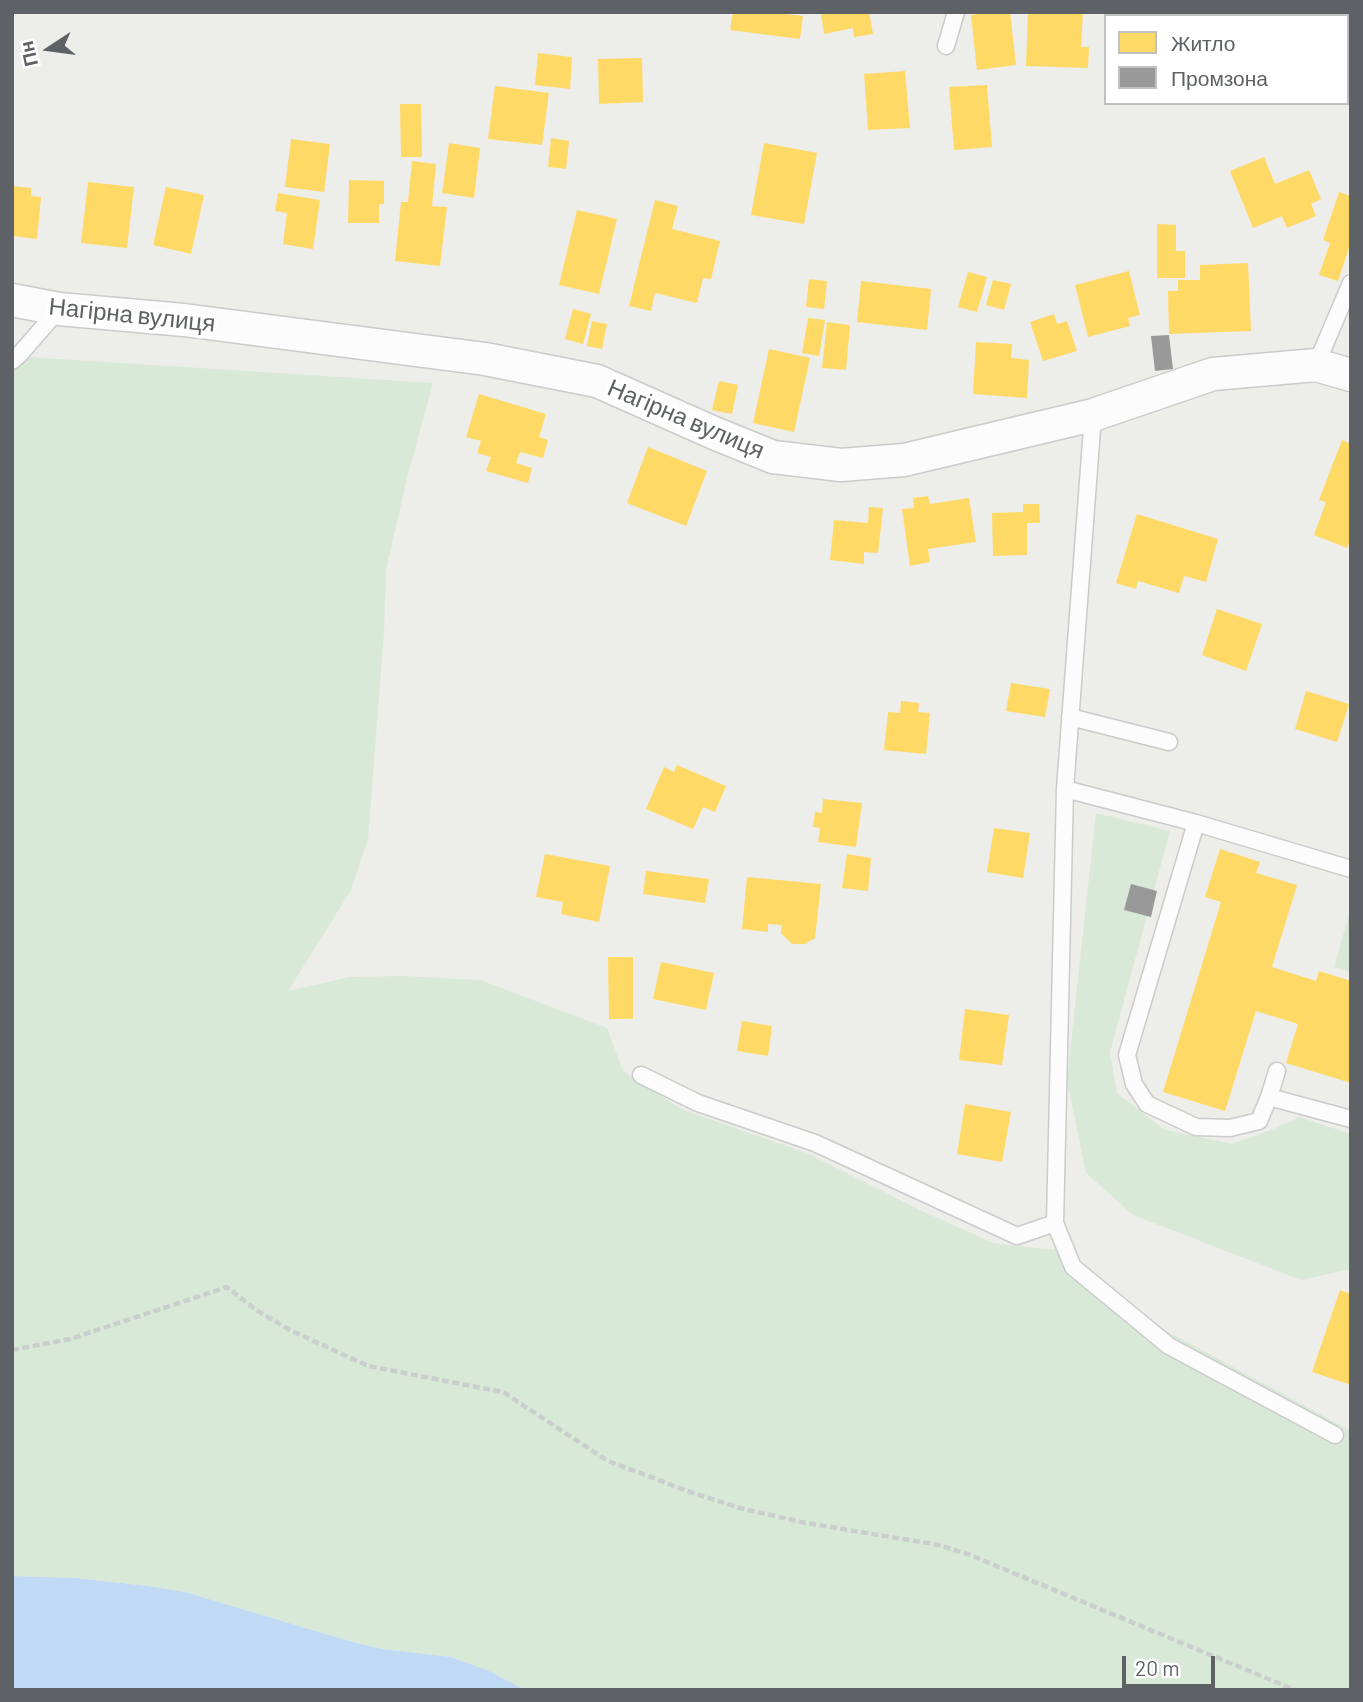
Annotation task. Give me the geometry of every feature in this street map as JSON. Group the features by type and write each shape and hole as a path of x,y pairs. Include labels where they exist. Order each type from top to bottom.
{"street":[{"name":"Нагірна вулиця","path":"12,300 59,309 184,320 485,359 597,381 773,457 841,466 904,460 1093,415 1213,374 1315,365 1351,375"}],"lane":[{"path":"946,46 957,12"},
{"path":"1315,365 1351,283"},
{"path":"12,361 59,309"},
{"path":"1093,415 1065,789 1055,1223 1073,1267 1169,1346 1335,1435"},
{"path":"1070,717 1169,742"},
{"path":"1065,789 1196,823 1351,869"},
{"path":"1196,823 1127,1055 1134,1084 1147,1104 1196,1127 1230,1128 1259,1121 1277,1072"},
{"path":"641,1075 698,1102 815,1143 1017,1236 1055,1223"},
{"path":"1269,1097 1351,1119"}],"path":[{"path":"12,1350 70,1339 227,1287 256,1310 288,1329 368,1366 503,1392 608,1461 740,1508 802,1522 939,1545 970,1555 1295,1690"}],"green space":[{"path":"12,356 433,383 386,570 384,633 368,839 351,890 288,991 350,977 404,976 480,980 607,1028 623,1071 683,1110 807,1153 924,1212 993,1243 1067,1250 1159,1327 1351,1431 1351,1690 525,1690 489,1671 451,1657 382,1649 349,1641 185,1592 76,1578 12,1576"},
{"path":"1096,813 1170,831 1110,1052 1117,1093 1165,1130 1232,1144 1299,1117 1351,1134 1351,1269 1301,1280 1133,1215 1086,1173 1067,1080"},
{"path":"1349,915 1351,916 1351,972 1334,967"}],"water":[{"path":"12,1576 76,1578 185,1592 349,1641 382,1649 451,1657 489,1671 525,1690 12,1690"}],"building: Житло":[{"path":"733,12 770,12 803,16 800,39 730,30"},
{"path":"869,12 873,34 854,37 853,28 824,34 821,14"},
{"path":"1010,12 1016,65 977,70 971,15"},
{"path":"1028,12 1083,12 1081,47 1089,47 1088,68 1026,66"},
{"path":"538,53 572,57 570,89 535,85"},
{"path":"642,58 643,102 599,104 598,59"},
{"path":"905,71 910,128 868,130 864,74"},
{"path":"987,85 992,147 954,150 949,87"},
{"path":"495,86 549,93 542,145 488,139"},
{"path":"400,104 421,104 422,157 401,157"},
{"path":"551,138 569,141 566,169 548,167"},
{"path":"291,139 330,144 324,192 285,187"},
{"path":"449,143 480,148 474,198 442,193"},
{"path":"764,143 817,153 804,224 751,215"},
{"path":"1264,157 1275,184 1309,170 1321,199 1311,204 1316,216 1287,228 1282,216 1253,228 1230,171"},
{"path":"412,161 436,164 432,206 447,207 440,266 395,261 401,202 408,202"},
{"path":"349,180 384,181 384,204 379,204 379,223 348,223"},
{"path":"88,182 134,187 127,248 81,243"},
{"path":"12,186 31,188 31,196 41,197 37,239 12,236"},
{"path":"166,187 204,195 191,254 153,245"},
{"path":"1339,192 1351,196 1351,242 1338,281 1319,275 1330,243 1323,240"},
{"path":"278,193 320,200 313,249 283,244 287,213 275,211"},
{"path":"655,200 678,206 672,229 720,241 711,279 703,278 697,303 655,293 651,311 629,306"},
{"path":"577,210 617,219 599,294 559,285"},
{"path":"1157,224 1176,225 1176,251 1185,251 1185,278 1157,278"},
{"path":"1248,263 1251,331 1169,334 1168,291 1178,291 1178,280 1200,280 1200,265"},
{"path":"1129,271 1140,315 1128,318 1130,326 1088,337 1075,285"},
{"path":"968,272 987,277 977,312 958,307"},
{"path":"809,279 827,281 824,309 806,307"},
{"path":"993,280 1011,284 1004,310 986,305"},
{"path":"861,281 931,289 927,330 857,322"},
{"path":"573,309 591,314 583,344 565,339"},
{"path":"1054,314 1057,324 1067,321 1077,351 1043,361 1030,322"},
{"path":"808,318 825,320 819,356 802,353"},
{"path":"592,321 607,324 602,349 587,346"},
{"path":"827,322 850,325 846,370 822,368"},
{"path":"976,342 1012,344 1011,358 1029,360 1027,398 973,394"},
{"path":"769,349 810,358 794,432 753,423"},
{"path":"719,381 738,385 732,414 712,410"},
{"path":"479,394 546,414 539,437 548,440 543,458 520,452 516,463 532,468 528,483 486,471 491,457 477,453 481,441 466,437"},
{"path":"1342,440 1351,444 1351,538 1347,548 1314,535 1326,502 1319,500"},
{"path":"648,447 707,471 686,526 627,503"},
{"path":"928,496 930,504 969,498 976,542 928,549 930,562 910,566 902,509 914,508 913,498"},
{"path":"1023,504 1039,504 1040,523 1027,523 1027,555 993,556 992,513 1023,512"},
{"path":"869,507 883,508 878,553 864,552 864,564 830,560 834,520 868,523"},
{"path":"1137,514 1218,539 1206,582 1184,576 1179,593 1138,581 1136,589 1116,583"},
{"path":"1217,609 1262,624 1246,671 1202,655"},
{"path":"1011,683 1050,689 1045,717 1006,711"},
{"path":"1306,691 1349,704 1337,742 1295,729"},
{"path":"901,701 919,703 918,712 930,713 926,754 884,750 888,712 900,713"},
{"path":"677,765 726,786 715,812 703,807 693,829 646,809 664,767 674,772"},
{"path":"823,799 862,803 856,847 818,842 820,828 813,827 815,812 822,813"},
{"path":"994,828 1030,833 1023,878 987,872"},
{"path":"1220,849 1260,862 1256,873 1297,885 1272,967 1316,981 1319,971 1351,981 1351,1083 1286,1063 1298,1024 1256,1011 1225,1111 1163,1092 1221,902 1205,897"},
{"path":"545,854 610,866 599,922 561,914 563,902 536,897"},
{"path":"847,854 871,858 868,891 842,888"},
{"path":"646,871 709,879 705,903 643,894"},
{"path":"747,877 821,884 815,938 805,944 792,944 781,933 782,925 768,924 768,932 742,929"},
{"path":"608,957 633,957 633,1019 609,1019"},
{"path":"661,962 714,973 706,1010 653,999"},
{"path":"965,1009 1009,1015 1002,1065 959,1060"},
{"path":"742,1021 772,1026 768,1056 737,1051"},
{"path":"965,1104 1011,1112 1002,1162 957,1154"},
{"path":"1340,1290 1351,1294 1351,1385 1312,1372"}],"building: Промзона":[{"path":"1169,335 1173,369 1155,371 1151,336"},
{"path":"1131,884 1157,891 1151,917 1124,910"}]}
